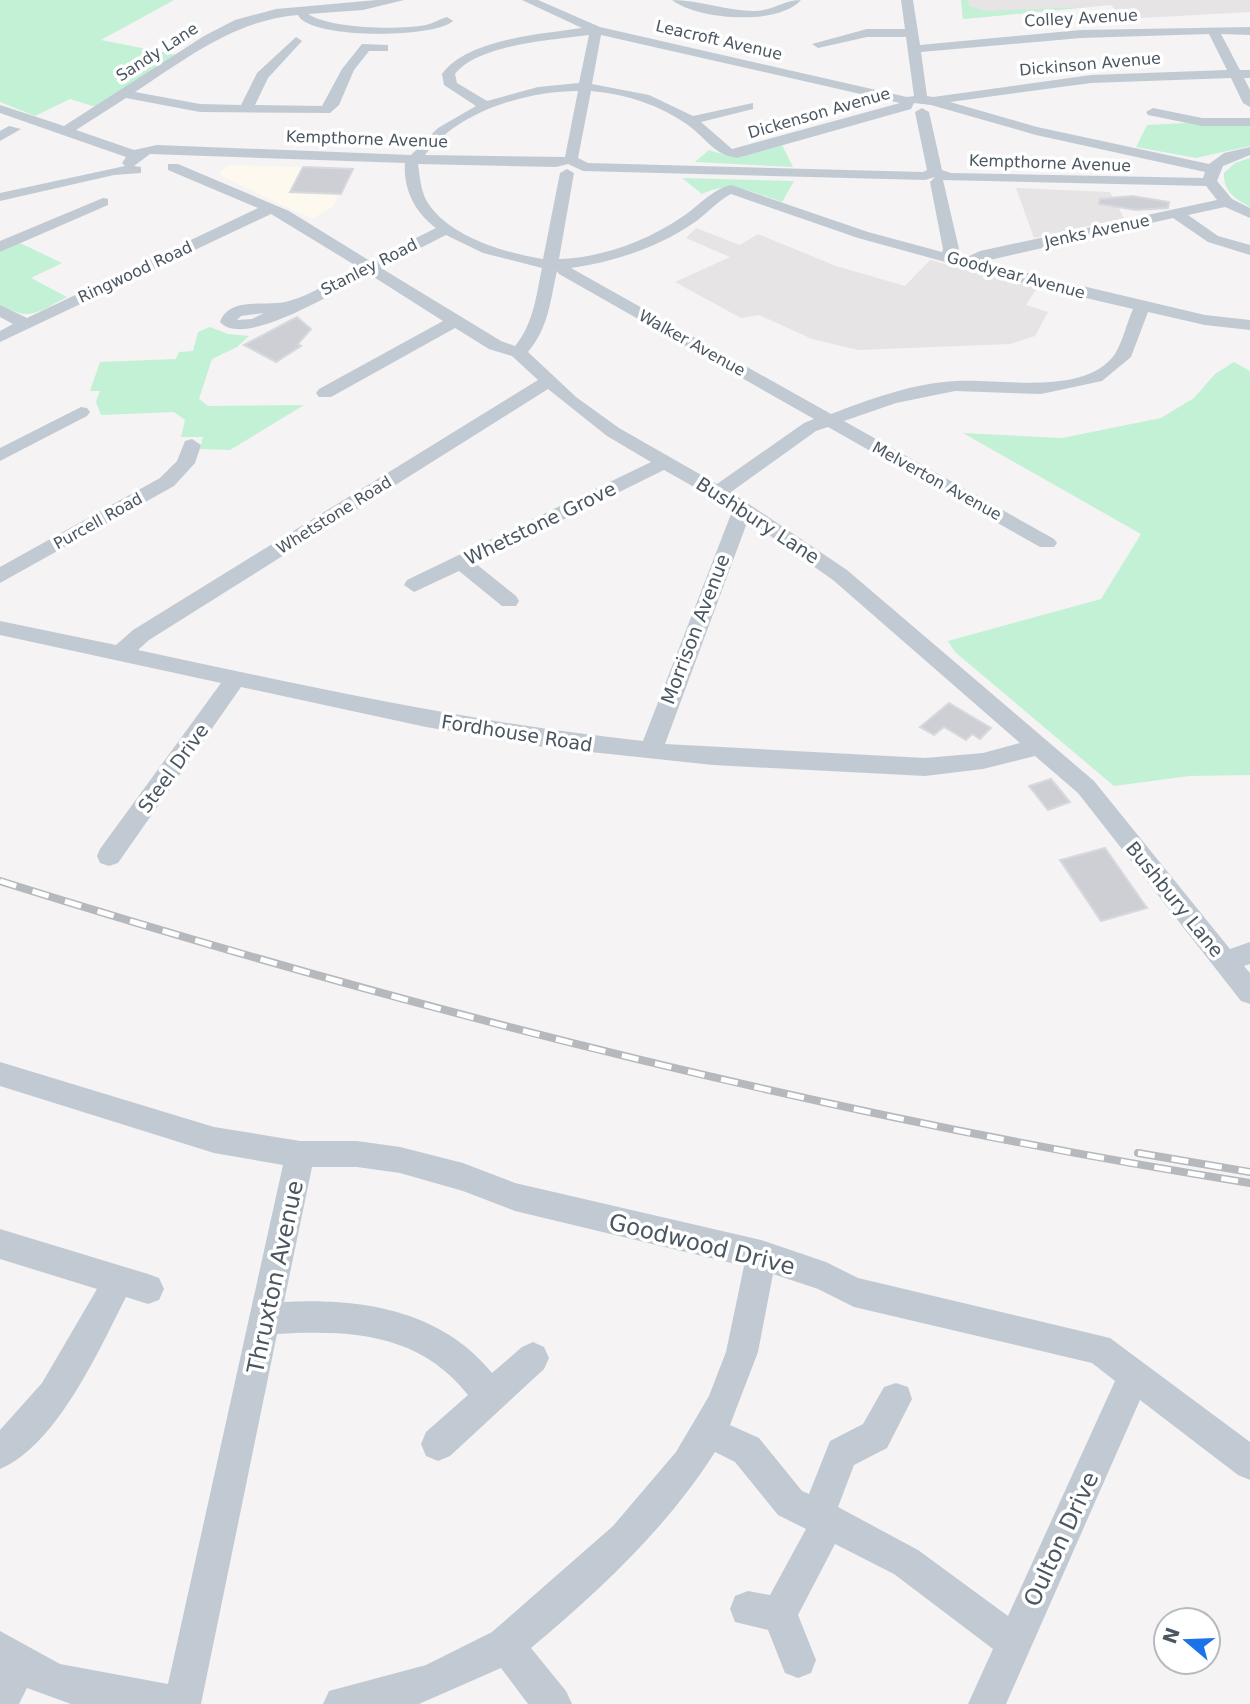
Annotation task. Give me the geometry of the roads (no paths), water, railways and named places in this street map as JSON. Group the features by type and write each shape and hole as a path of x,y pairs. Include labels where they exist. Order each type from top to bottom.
{"street":[{"name":"Sandy Lane","path":"66,131 230,27 266,15 398,0"},
{"name":"Leacroft Avenue","path":"528,0 596,30 993,121 1212,180"},
{"path":"678,0 714,10 751,14 779,9 795,0"},
{"path":"907,0 913,49 949,253"},
{"path":"298,10 306,20 369,26 421,29 448,22"},
{"path":"517,44 532,32 549,10"},
{"path":"486,107 451,85 448,78 450,68 475,54 596,30 567,167 556,265 540,319 533,335 518,352"},
{"path":"1213,30 1250,103"},
{"name":"Colley Avenue","path":"913,49 1018,37 1250,31"},
{"path":"818,44 867,33 912,33"},
{"path":"246,109 262,76 296,41"},
{"path":"125,93 200,108 330,108 348,69 366,47 384,48"},
{"name":"Dickinson Avenue","path":"923,105 1069,82 1250,74"},
{"path":"556,265 480,246 447,229 426,213 420,202 413,161 435,135 486,107 518,96 583,86 643,98 663,105 690,121 748,106"},
{"name":"Dickenson Avenue","path":"690,121 722,151 743,153 923,105"},
{"path":"0,109 66,131 133,163"},
{"path":"1153,112 1202,122 1250,122"},
{"path":"0,137 14,129"},
{"path":"0,197 114,172 157,149 168,164"},
{"path":"1250,151 1231,155 1212,180 1227,202 1250,214"},
{"path":"205,179 206,170 222,160"},
{"name":"Kempthorne Avenue","path":"168,164 222,160 413,161 1149,183 1212,180"},
{"name":"Kempthorne Avenue","path":"168,164 413,161"},
{"path":"0,189 133,163 168,164"},
{"name":"Bushbury Lane","path":"168,164 271,208 495,345 518,352 549,381 613,432 743,507 839,575 1086,787 1238,957 1250,993"},
{"name":"Goodyear Avenue","path":"556,265 608,255 657,237 678,227 704,209 718,193 727,190 742,192 786,210 863,235 949,253 1142,306 1250,325"},
{"path":"0,247 103,202"},
{"name":"Jenks Avenue","path":"974,260 1227,202"},
{"name":"Ringwood Road","path":"0,337 271,208"},
{"path":"1177,214 1223,247 1250,250"},
{"name":"Stanley Road","path":"292,306 447,229"},
{"name":"Walker Avenue","path":"556,265 827,419"},
{"path":"719,492 766,457 827,419 934,388 984,385 1041,389 1096,377 1122,357 1142,306"},
{"path":"0,310 25,324"},
{"path":"325,393 455,321"},
{"name":"Whetstone Road","path":"121,653 153,628 549,381"},
{"path":"0,455 83,405 100,411"},
{"name":"Melverton Avenue","path":"827,419 1047,542"},
{"name":"Purcell Road","path":"0,576 167,482 195,453"},
{"name":"Whetstone Grove","path":"414,585 667,461"},
{"name":"Morrison Avenue","path":"651,751 743,507"},
{"path":"461,562 509,601"},
{"name":"Fordhouse Road","path":"0,628 235,680 544,739 651,751 925,767 983,761 1041,746"},
{"name":"Steel Drive","path":"109,856 235,680"},
{"name":"Thruxton Avenue","path":"0,1074 214,1140 300,1154 267,1319 182,1704"},
{"name":"Goodwood Drive","path":"300,1154 357,1154 400,1160 463,1177 515,1197 688,1240 761,1255 826,1277 854,1292 1099,1349 1250,1463"},
{"path":"0,1244 133,1285 26,1430 0,1452"},
{"path":"342,1704 412,1689 463,1668 507,1643 590,1573 645,1519 708,1432 736,1370 761,1255"},
{"path":"267,1319 315,1317 384,1323 424,1337 452,1353 490,1396"},
{"path":"438,1444 533,1358"},
{"name":"Oulton Drive","path":"987,1704 1135,1375"},
{"path":"798,1660 764,1611 823,1518 842,1453 876,1436 896,1399"},
{"path":"708,1432 747,1450 790,1503 906,1562 1014,1643"},
{"path":"507,1643 526,1673 553,1704"},
{"path":"0,1703 9,1657 63,1685 175,1704"}],"railway":[{"path":"0,881 308,973 620,1055 934,1126 1250,1183"},
{"path":"1138,1153 1250,1172"}]}
